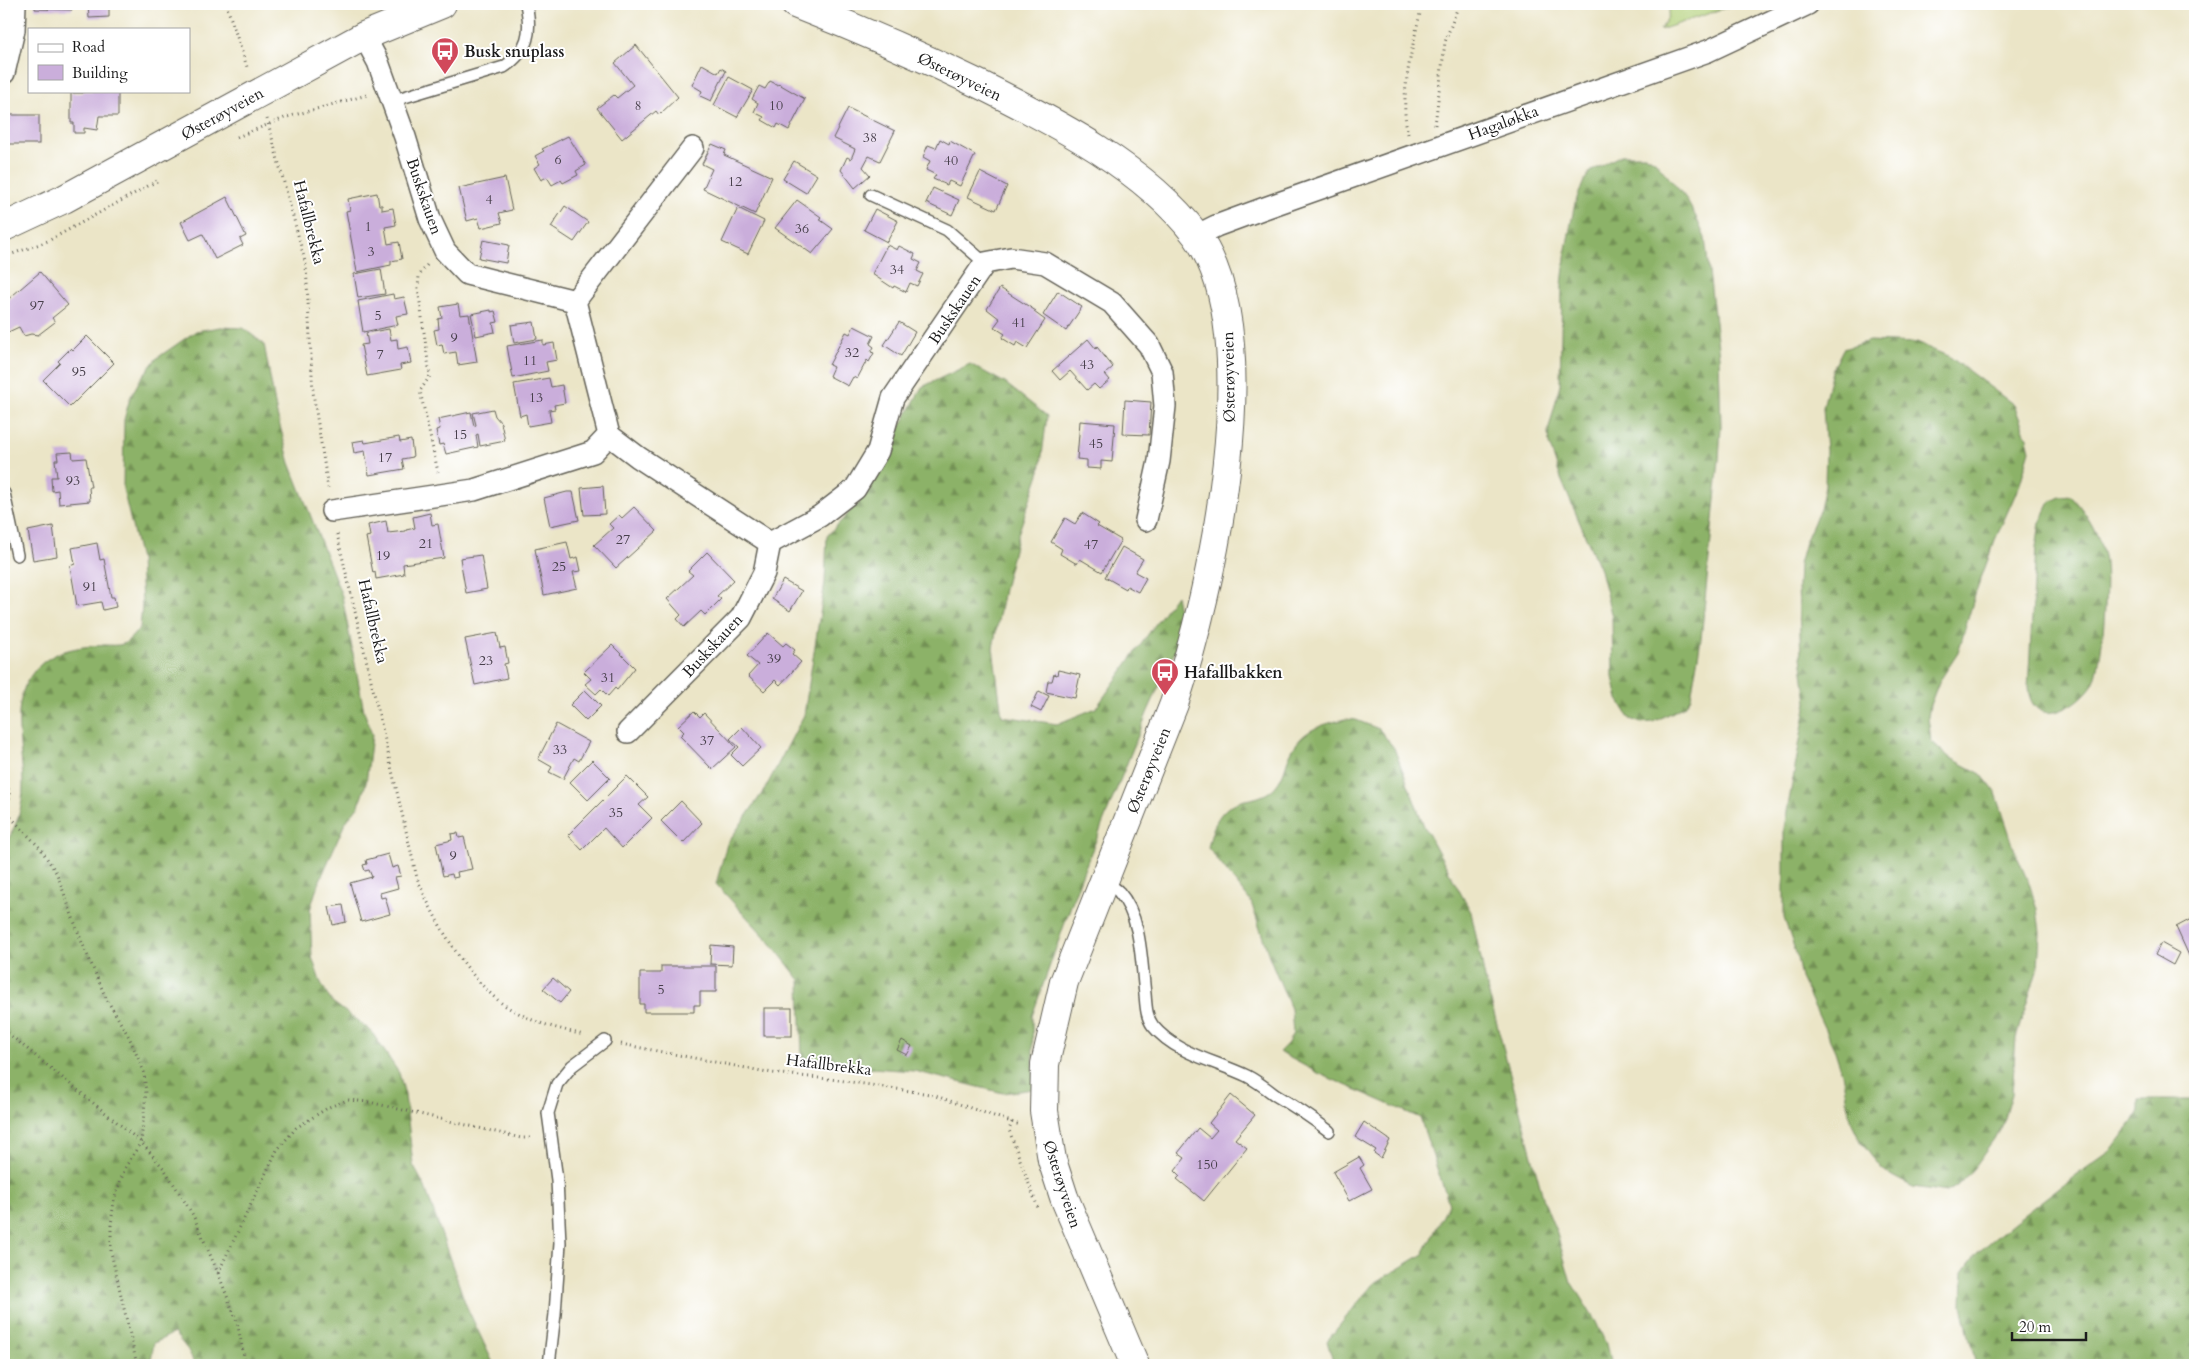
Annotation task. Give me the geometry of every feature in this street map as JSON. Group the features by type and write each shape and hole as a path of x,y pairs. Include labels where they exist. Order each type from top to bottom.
{"main road":[{"name":"Østerøyveien","path":"4,227 64,199 364,36 442,4"},
{"name":"Østerøyveien","path":"795,4 858,28 946,68 1029,109 1068,131 1127,170 1157,194 1196,236 1207,254 1226,304 1231,351 1230,420 1221,506 1204,599 1188,664 1156,754 1064,982 1052,1027 1046,1064 1044,1092 1045,1128 1064,1197 1135,1365"}],"street":[{"path":"4,73 14,30 15,4"},
{"name":"Hagaløkka","path":"1196,236 1216,226 1708,50 1808,4"},
{"name":"Buskskauen","path":"364,36 378,62 405,137 430,219 445,251 467,274 575,300"},
{"path":"693,148 575,300 609,435 638,457 770,543"},
{"name":"Buskskauen","path":"628,732 741,618 764,573 770,543 820,516 855,489 878,451 893,398 985,263 1011,258 1046,263 1112,303 1149,345 1162,372 1165,406 1159,461 1146,520"},
{"path":"332,511 474,490 593,452 609,435"}],"lane":[{"path":"390,95 504,67 517,58 526,44 530,22 526,4"},
{"path":"871,194 947,230 985,263"},
{"path":"4,493 17,555"},
{"path":"1103,882 1118,890 1134,917 1139,943 1146,1013 1152,1025 1163,1036 1190,1052 1255,1080 1329,1130"},
{"path":"549,1365 556,1314 560,1243 557,1180 548,1113 557,1084 572,1066 605,1041"}],"path":[{"path":"226,4 250,74"},
{"path":"1422,4 1410,64 1405,112 1409,137 1424,151"},
{"path":"1424,151 1445,42 1459,4"},
{"path":"233,138 287,117 390,95"},
{"name":"Hafallbrekka","path":"264,111 306,265 313,392 332,511 418,878 427,902 446,937 476,978 499,1001 530,1019 605,1041 772,1073 912,1090 977,1109 1032,1129 1045,1128"},
{"path":"4,257 48,241 158,180"},
{"path":"443,494 420,391 430,376 418,288 419,276 428,263 445,251"},
{"path":"4,769 10,797 4,812 41,849 58,874 81,940 106,998 129,1037 144,1072 146,1093 141,1142 125,1168 114,1200 111,1225 111,1252 137,1365"},
{"path":"4,1030 141,1142 165,1170 193,1215 218,1273 237,1322 246,1365"},
{"path":"218,1273 277,1150 296,1128 329,1107 348,1100 369,1102 521,1138 551,1138"}],"green space":[{"path":"1669,4 1737,4 1660,30 1668,18"},
{"path":"1621,155 1645,155 1655,161 1685,197 1696,217 1705,238 1719,356 1721,426 1719,460 1701,639 1691,697 1685,706 1653,722 1641,723 1630,719 1618,699 1613,677 1612,617 1600,570 1561,479 1549,444 1548,432 1560,385 1562,285 1566,249 1575,203 1590,172"},
{"path":"220,327 243,328 264,344 277,415 290,463 342,596 364,711 372,735 366,783 359,805 345,823 317,887 310,910 312,957 320,981 331,1001 371,1031 399,1073 405,1095 413,1165 425,1187 466,1305 494,1365 195,1365 188,1350 174,1333 154,1343 150,1365 4,1365 4,846 12,832 22,802 23,785 19,728 21,699 25,686 32,674 39,666 55,655 74,649 123,644 140,628 142,605 140,559 123,489 124,420 130,398 141,378 157,358 196,331"},
{"path":"1869,341 1917,343 1950,357 2014,405 2030,450 2020,484 1995,540 1975,595 1958,653 1939,682 1930,705 1928,717 1931,741 1949,757 1981,774 1996,793 2016,854 2030,886 2037,909 2040,932 2038,968 2016,1037 2012,1094 2005,1118 1994,1140 1973,1169 1957,1186 1947,1192 1913,1187 1892,1176 1882,1169 1860,1140 1850,1119 1842,1073 1835,1051 1801,978 1796,953 1784,918 1784,828 1807,702 1801,657 1799,564 1805,542 1820,509 1825,486 1826,451 1823,407 1832,371 1843,349"},
{"path":"970,364 1005,383 1047,416 1040,471 1018,534 1004,589 993,648 1002,716 1057,724 1096,708 1176,595 1183,633 1148,711 1080,880 1032,1016 1034,1089 1003,1093 914,1071 802,1063 800,980 769,941 716,884 727,844 765,789 804,715 825,582 827,536 859,502 922,387"},
{"path":"2071,496 2091,524 2104,556 2106,582 2100,659 2093,684 2086,693 2067,707 2047,712 2038,709 2032,701 2028,688 2036,547 2040,523 2050,502 2060,497"},
{"path":"1345,719 1356,720 1379,729 1394,748 1424,826 1471,912 1486,983 1544,1201 1557,1234 1571,1282 1596,1322 1606,1344 1611,1365 1334,1365 1327,1341 1373,1284 1423,1254 1449,1204 1420,1118 1318,1073 1279,1052 1288,1043 1293,1033 1291,1009 1269,956 1251,902 1208,848 1215,824 1223,812 1236,803 1260,796 1273,789 1282,776 1291,752 1302,737 1325,724"},
{"path":"2139,1100 2195,1100 2195,1365 1976,1365 1962,1306 1963,1272 1976,1254 2013,1223 2112,1150 2139,1111"}],"building":[{"path":"35,4 72,4 72,10 35,9"},
{"path":"88,4 109,4 109,17 89,18"},
{"path":"636,45 678,97 659,115 656,111 622,139 597,108 614,95 617,98 633,85 615,63"},
{"path":"702,64 718,73 721,68 726,71 711,101 700,96 702,91 692,85"},
{"path":"729,77 753,90 737,117 714,105"},
{"path":"770,81 805,99 789,130 778,124 776,128 762,120 764,117 754,112 758,103 752,99 759,86 765,89"},
{"path":"118,92 118,116 99,116 97,130 84,128 84,133 74,133 74,123 71,123 71,93"},
{"path":"848,108 895,131 880,161 869,156 863,167 870,175 855,188 841,170 847,157 851,159 855,149 833,138"},
{"path":"7,115 39,115 39,144 7,144"},
{"path":"568,136 586,165 576,171 578,175 563,183 561,180 552,185 547,177 541,180 534,168 540,164 535,156 544,151 542,149"},
{"path":"940,139 949,144 950,141 975,155 960,186 949,181 947,185 933,179 936,175 926,170 930,161 923,157 928,145 936,148"},
{"path":"712,144 726,150 724,155 772,177 755,214 703,189 712,169 702,164"},
{"path":"794,161 817,175 806,193 783,179"},
{"path":"980,172 1007,186 996,210 968,197"},
{"path":"505,178 512,210 499,213 502,223 481,228 478,218 467,221 459,188"},
{"path":"933,188 959,200 952,215 926,203"},
{"path":"377,193 382,210 393,208 396,225 385,227 388,244 399,242 402,259 391,261 391,265 357,272 346,211 350,210 348,199"},
{"path":"227,197 246,236 240,239 243,245 215,259 203,234 190,240 181,222"},
{"path":"797,200 821,217 819,219 833,229 812,254 775,228"},
{"path":"565,206 588,222 574,242 551,227"},
{"path":"738,208 764,221 748,254 722,242"},
{"path":"875,209 898,221 887,242 864,230"},
{"path":"483,240 509,245 506,263 479,258"},
{"path":"887,245 897,250 899,246 915,254 913,259 921,263 917,271 923,274 917,286 910,283 906,292 894,286 893,288 872,274"},
{"path":"381,269 385,294 358,298 354,274"},
{"path":"40,272 68,305 52,318 55,322 38,335 24,336 19,327 4,334 4,306 9,304 6,301"},
{"path":"1000,288 1036,311 1034,312 1045,320 1027,348 1017,342 1015,346 1002,338 1005,334 994,327 1000,319 987,309"},
{"path":"1058,291 1082,307 1066,331 1043,315"},
{"path":"393,294 394,299 404,297 408,314 396,316 398,325 363,332 358,301"},
{"path":"458,304 460,315 469,314 477,362 458,365 456,352 444,354 442,344 437,345 434,330 439,329 438,319 442,318 440,307"},
{"path":"491,310 491,312 495,311 498,322 493,323 495,332 476,336 471,314"},
{"path":"534,322 537,339 514,343 511,325"},
{"path":"899,322 915,332 901,356 884,345"},
{"path":"854,326 874,336 870,344 874,347 871,352 874,353 869,362 867,360 857,379 853,377 848,386 829,376 833,367 829,365 846,332 850,334"},
{"path":"389,329 391,340 397,339 398,349 408,347 411,363 400,365 401,370 367,376 361,345 368,344 366,333"},
{"path":"87,336 114,363 70,407 43,380 60,363 58,361 71,348 73,350"},
{"path":"1088,339 1113,367 1105,374 1110,380 1099,389 1094,384 1087,390 1070,371 1060,380 1052,371"},
{"path":"543,340 543,345 554,343 557,360 546,362 548,371 513,378 507,346"},
{"path":"549,378 551,387 562,385 565,403 554,405 555,409 549,410 551,422 528,426 526,414 520,416 514,384"},
{"path":"1125,400 1151,402 1149,435 1123,434"},
{"path":"493,409 495,416 501,423 505,441 480,446 478,434 476,435 478,447 446,454 443,444 439,445 436,430 440,429 438,419 471,412 474,426 476,425 473,413"},
{"path":"1080,421 1115,424 1112,462 1101,461 1101,469 1087,468 1087,460 1077,459"},
{"path":"399,437 400,442 411,440 413,457 402,459 404,469 369,475 365,451 354,453 352,442 364,440 365,443"},
{"path":"72,452 73,459 86,458 91,487 89,487 90,501 59,504 58,490 52,491 51,477 57,477 55,460 58,460 57,453"},
{"path":"603,486 605,514 584,515 581,488"},
{"path":"573,492 579,520 550,526 544,498"},
{"path":"634,507 657,531 616,568 594,545 613,528 609,524 619,515 622,518"},
{"path":"430,513 432,525 438,524 444,558 403,564 404,574 376,579 375,572 373,573 366,537 370,536 368,525 386,521 388,533 406,531 415,528 413,517"},
{"path":"1082,513 1099,524 1097,526 1121,540 1102,572 1080,559 1077,564 1060,554 1062,549 1051,542 1065,518 1075,524"},
{"path":"53,526 57,556 33,560 28,531"},
{"path":"567,542 571,559 578,557 581,571 573,572 577,588 544,595 535,549"},
{"path":"97,543 100,560 104,559 111,597 114,597 116,607 103,610 101,602 77,606 70,566 75,564 72,548"},
{"path":"1122,547 1143,559 1135,572 1146,578 1138,592 1127,586 1126,589 1105,577"},
{"path":"707,552 734,580 717,596 721,599 705,615 701,611 684,627 677,619 681,615 667,599 693,575 688,571"},
{"path":"481,555 487,589 466,593 460,558"},
{"path":"783,580 802,591 790,611 772,599"},
{"path":"497,633 500,648 505,647 508,663 504,664 507,678 475,685 465,639"},
{"path":"768,633 783,646 786,643 795,650 792,654 801,662 780,685 775,680 764,691 748,676 758,665 747,656"},
{"path":"612,645 635,668 617,690 615,688 608,696 601,689 596,694 585,684 591,679 584,672"},
{"path":"1058,670 1080,675 1075,698 1046,692 1048,681 1052,681 1054,674 1057,675"},
{"path":"585,690 601,706 586,721 570,705"},
{"path":"1039,691 1049,696 1041,712 1031,707"},
{"path":"694,711 700,717 704,713 736,747 712,769 680,736 684,732 678,726"},
{"path":"556,724 589,742 579,761 574,758 563,779 549,772 552,767 538,759"},
{"path":"742,727 761,748 742,766 731,755 739,747 730,739"},
{"path":"592,760 610,778 588,800 570,782"},
{"path":"627,776 648,797 639,805 652,818 622,848 604,828 582,850 568,835"},
{"path":"681,801 702,823 683,843 661,821"},
{"path":"458,833 459,838 464,837 472,869 457,872 458,877 453,878 452,874 443,876 436,844 452,840 451,834"},
{"path":"388,854 392,868 398,866 401,876 395,877 398,888 380,893 381,898 385,897 390,914 361,922 350,883 372,877 369,870 365,871 363,865 367,864 366,860"},
{"path":"343,905 346,922 333,925 329,907"},
{"path":"2195,917 2195,956 2190,958 2176,927"},
{"path":"2161,943 2179,953 2173,965 2155,955"},
{"path":"711,945 733,947 732,965 710,964"},
{"path":"661,966 716,966 716,992 700,992 700,1005 694,1005 694,1012 644,1012 644,1004 640,1004 640,973 661,973"},
{"path":"553,978 569,992 560,1003 543,989"},
{"path":"764,1008 792,1008 792,1036 764,1036"},
{"path":"902,1040 912,1046 907,1055 897,1050"},
{"path":"1231,1095 1255,1115 1235,1139 1247,1148 1204,1201 1177,1179 1180,1176 1175,1171 1185,1158 1178,1153 1198,1128 1210,1138 1217,1130 1209,1123"},
{"path":"1364,1122 1390,1140 1381,1158 1374,1153 1376,1150 1355,1137"},
{"path":"1359,1157 1364,1165 1360,1168 1372,1189 1349,1201 1333,1172"}],"place":[{"name":"Busk snuplass","path":"445,75"},
{"name":"Hafallbakken","path":"1165,696"}]}
